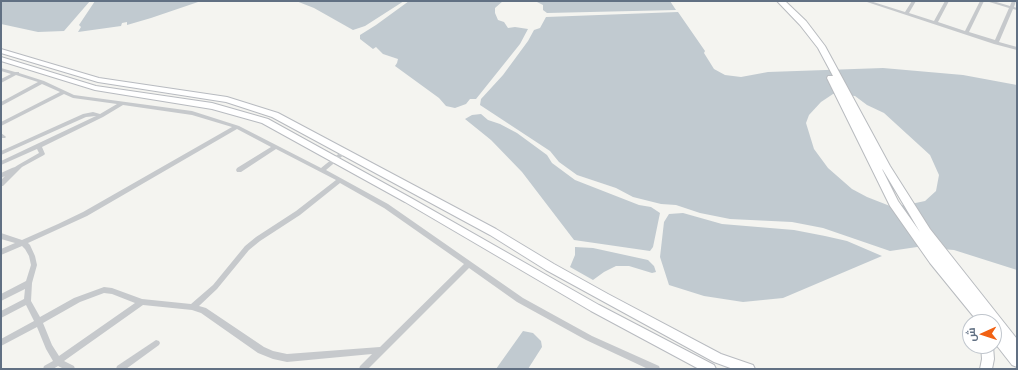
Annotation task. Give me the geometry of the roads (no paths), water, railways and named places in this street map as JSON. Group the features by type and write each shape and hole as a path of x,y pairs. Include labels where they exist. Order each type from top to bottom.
{"main road":[{"path":"774,1 803,32 826,62"},
{"path":"781,1 811,32 894,202 915,235 939,259 1017,349"},
{"path":"710,369 543,279 278,127 247,115 207,105 95,88 1,59 5,52 98,80 210,97 251,107 285,119 493,232 550,267 604,297 718,358 749,369"},
{"path":"939,259 964,296 979,314"},
{"path":"964,296 973,314"},
{"path":"1002,343 1017,361"},
{"path":"986,369 988,354"}],"street":[{"path":"866,1 880,3 906,14 1017,49"},
{"path":"906,14 914,1"},
{"path":"935,23 947,1"},
{"path":"966,33 982,1"},
{"path":"988,1 1017,10"},
{"path":"996,43 1014,1"},
{"path":"1,68 42,82 81,98 186,112 237,127 274,148 340,180 386,206 520,300 589,338 656,369"},
{"path":"1,81 17,73"},
{"path":"1,104 42,82"},
{"path":"1,124 64,92"},
{"path":"1,163 101,116 121,104"},
{"path":"1,153 85,115 93,114 101,116"},
{"path":"1,252 92,210 237,127"},
{"path":"1,176 42,154 39,146"},
{"path":"239,170 274,148"},
{"path":"321,171 344,152"},
{"path":"1,184 20,166"},
{"path":"192,307 215,287 247,248 298,213 340,180"},
{"path":"1,236 22,243 28,247 34,266 29,283 27,301 57,362 71,369"},
{"path":"363,369 468,264"},
{"path":"1,298 29,283"},
{"path":"1,343 77,300 104,290 112,291 142,302 192,307 210,314 261,350 273,355 288,358 382,350"},
{"path":"1,315 27,301"},
{"path":"47,369 142,302"},
{"path":"120,369 156,343"}]}
